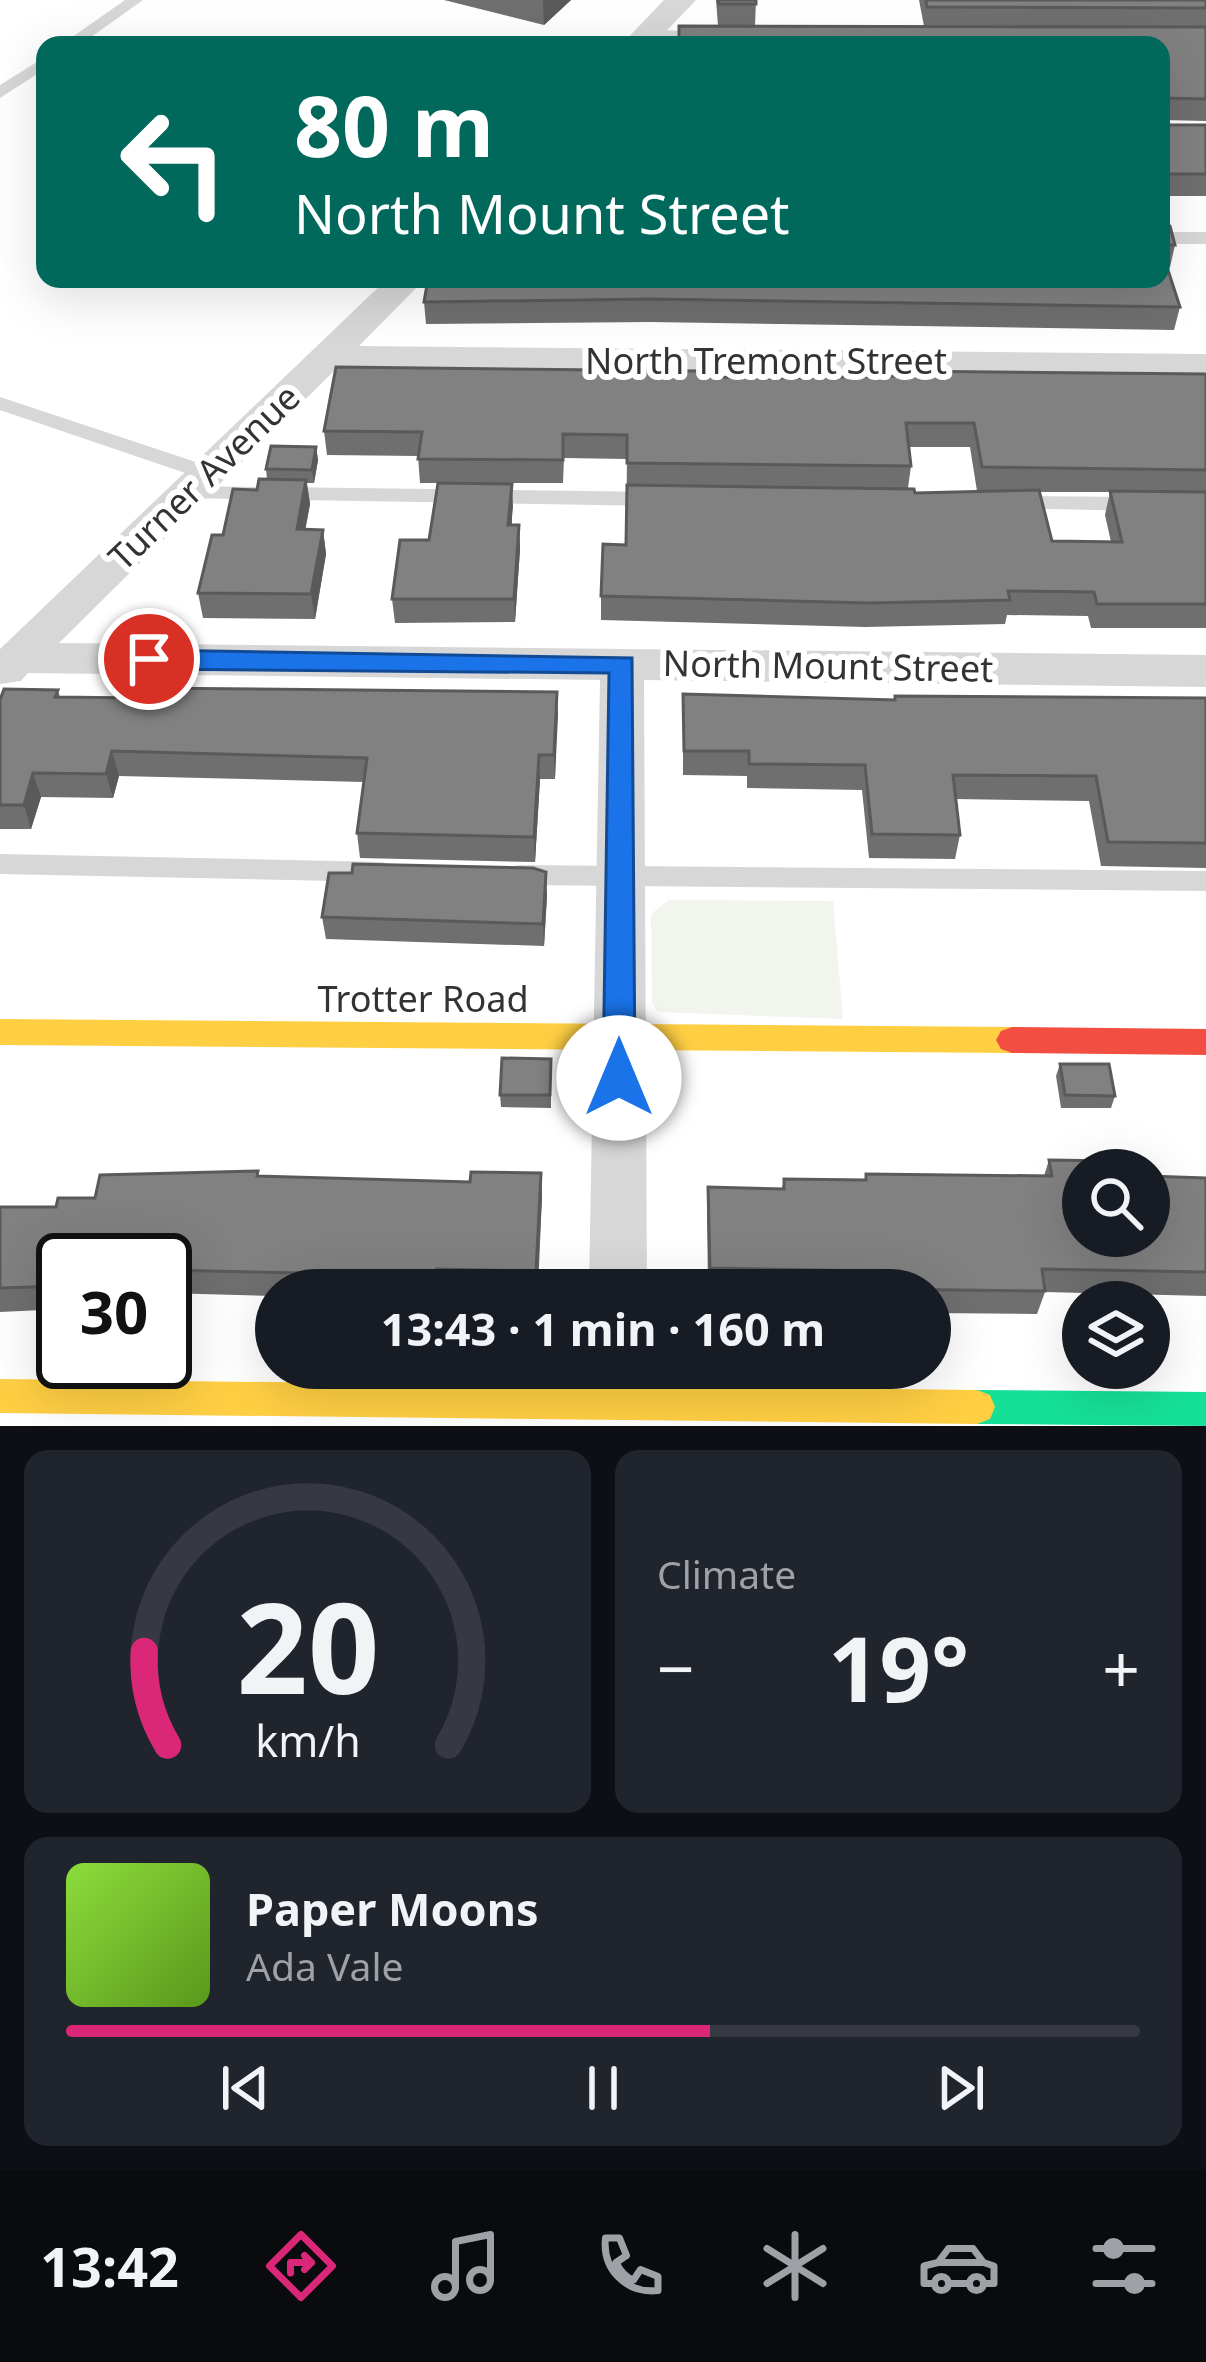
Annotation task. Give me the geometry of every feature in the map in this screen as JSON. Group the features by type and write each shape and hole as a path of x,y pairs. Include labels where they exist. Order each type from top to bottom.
{"street":[{"path":"645,36 681,0"},
{"name":"Turner Avenue","path":"9,666 398,288"},
{"name":"North Tremont Street","path":"327,357 1206,365"},
{"path":"618,1269 622,664"},
{"name":"North Mount Street","path":"9,666 622,664 1206,670"},
{"name":"Trotter Road","path":"0,1032 1206,1042"},
{"path":"0,1396 618,1399 1206,1409"}],"lane":[{"path":"82,36 135,0"},
{"path":"0,92 36,68"},
{"path":"1170,238 1206,238"},
{"path":"0,403 197,483 687,499"},
{"path":"994,502 1159,504"},
{"path":"0,864 405,873"},
{"path":"500,875 1206,881"}],"shaded area":[{"path":"669,900 833,901 843,1019 658,1012 652,1002 651,914"}],"building":[{"path":"718,0 756,0 756,4 719,4"},
{"path":"926,0 1206,0 1206,8 927,7"},
{"path":"679,26 1206,27 1206,99 1170,98 1170,36 679,36"},
{"path":"1170,125 1206,125 1206,174 1170,174"},
{"path":"1170,276 1180,307 651,299 424,302 426,288 1170,288"},
{"path":"336,367 697,371 698,377 780,378 902,376 901,371 1206,374 1206,470 982,467 974,423 906,423 911,466 627,463 627,435 563,434 563,460 418,459 422,432 324,431"},
{"path":"271,446 316,447 312,470 266,469"},
{"path":"259,479 306,480 297,529 323,530 311,594 198,593 212,535 223,535 233,489 257,490"},
{"path":"438,483 512,484 508,525 519,525 514,599 392,599 400,540 429,540"},
{"path":"627,485 914,489 915,493 1039,490 1052,541 1122,542 1110,491 1206,492 1206,604 1097,604 1094,592 1008,591 1010,600 868,603 601,596 603,544 626,545"},
{"path":"142,688 557,692 554,755 539,755 534,837 357,833 367,758 112,751 106,774 33,773 24,805 0,805 0,700 4,689 58,690 55,697 140,698"},
{"path":"683,694 895,700 895,696 1206,698 1206,843 1108,842 1096,776 953,775 960,835 872,834 865,765 749,764 749,751 684,751"},
{"path":"353,864 546,872 543,924 322,917 329,873 352,873"},
{"path":"502,1058 551,1059 550,1095 500,1095"},
{"path":"1060,1064 1109,1064 1115,1096 1065,1095"},
{"path":"1049,1160 1062,1160 1062,1257 1170,1257 1170,1177 1206,1178 1206,1272 1042,1269 1045,1291 951,1290 951,1269 710,1268 708,1187 784,1189 784,1179 866,1180 866,1174 1052,1176"},
{"path":"258,1171 257,1176 470,1182 471,1172 541,1173 536,1269 192,1271 192,1233 36,1233 36,1287 0,1288 0,1207 56,1207 58,1198 95,1198 100,1175"}],"traffic: fast":[{"path":"977,1407 1206,1409"}],"traffic: slow":[{"path":"0,1032 1012,1040"},
{"path":"0,1396 977,1407"}],"traffic: jam":[{"path":"1012,1040 1206,1042"}],"route":[{"path":"149,659 622,664 619,1078"}]}
